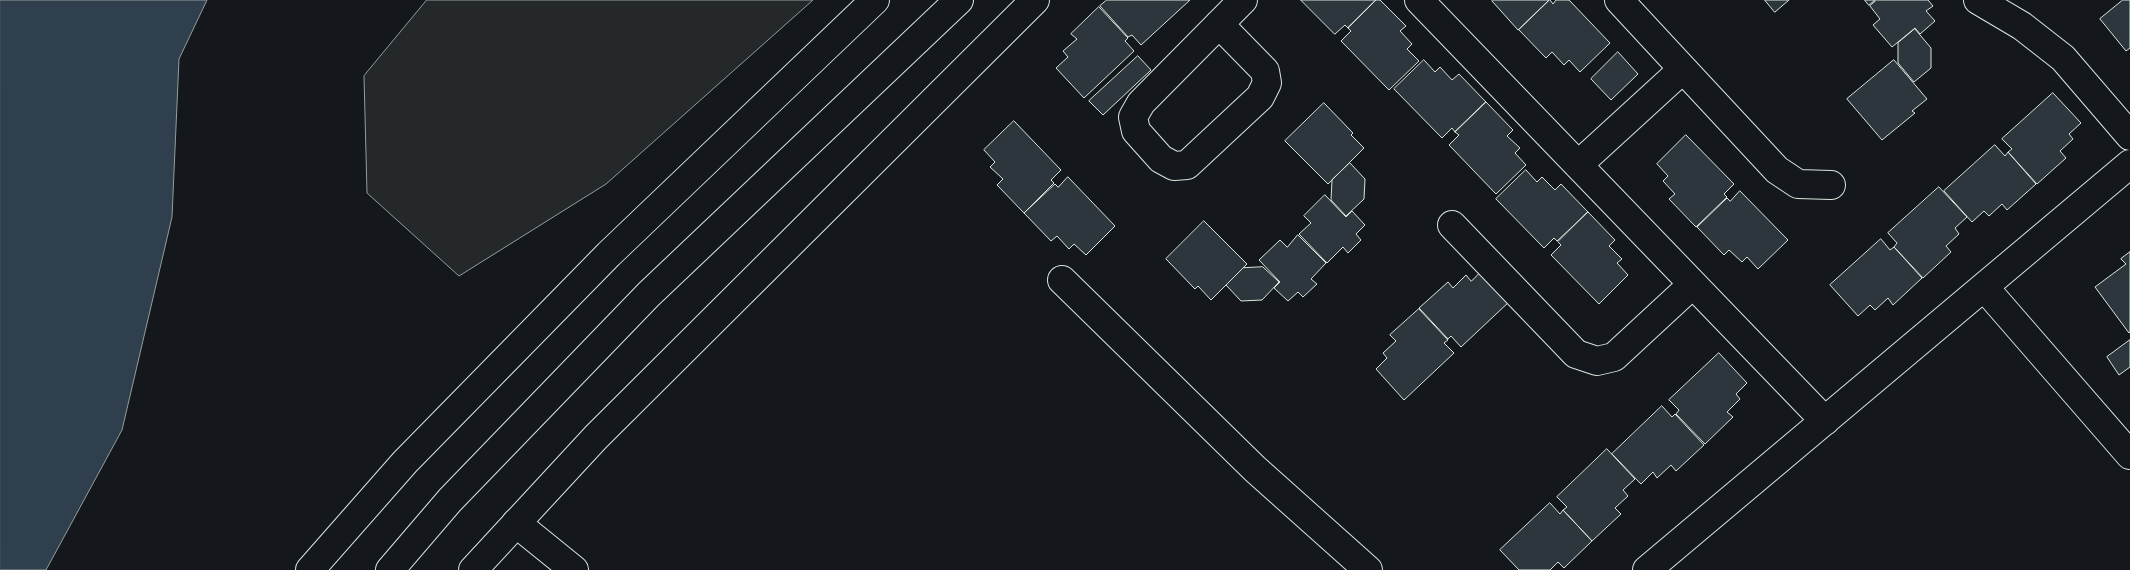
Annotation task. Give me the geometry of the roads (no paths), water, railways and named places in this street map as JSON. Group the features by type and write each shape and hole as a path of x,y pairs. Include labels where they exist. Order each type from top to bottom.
{"street":[{"path":"310,570 405,462 609,254 875,0"},
{"path":"390,570 450,500 648,294 959,0"},
{"path":"473,570 596,436 1035,0"},
{"path":"1219,24 1265,71 1267,82 1260,97 1187,165 1174,166 1161,160 1136,131 1133,117 1141,103 1219,24 1243,0"},
{"path":"1419,0 1825,421"},
{"path":"1619,0 1776,170 1798,184 1832,185"},
{"path":"1978,0 2022,26 2063,58 2130,136"},
{"path":"1578,165 1682,69"},
{"path":"1647,570 2130,164"},
{"path":"1452,225 1576,354 1596,361 1614,357 1693,284"},
{"path":"1062,280 1255,469 1368,570"},
{"path":"1984,287 2130,455"},
{"path":"516,523 574,570"}],"water":[{"path":"0,0 207,0 179,59 172,217 122,430 46,570 0,570"}]}
